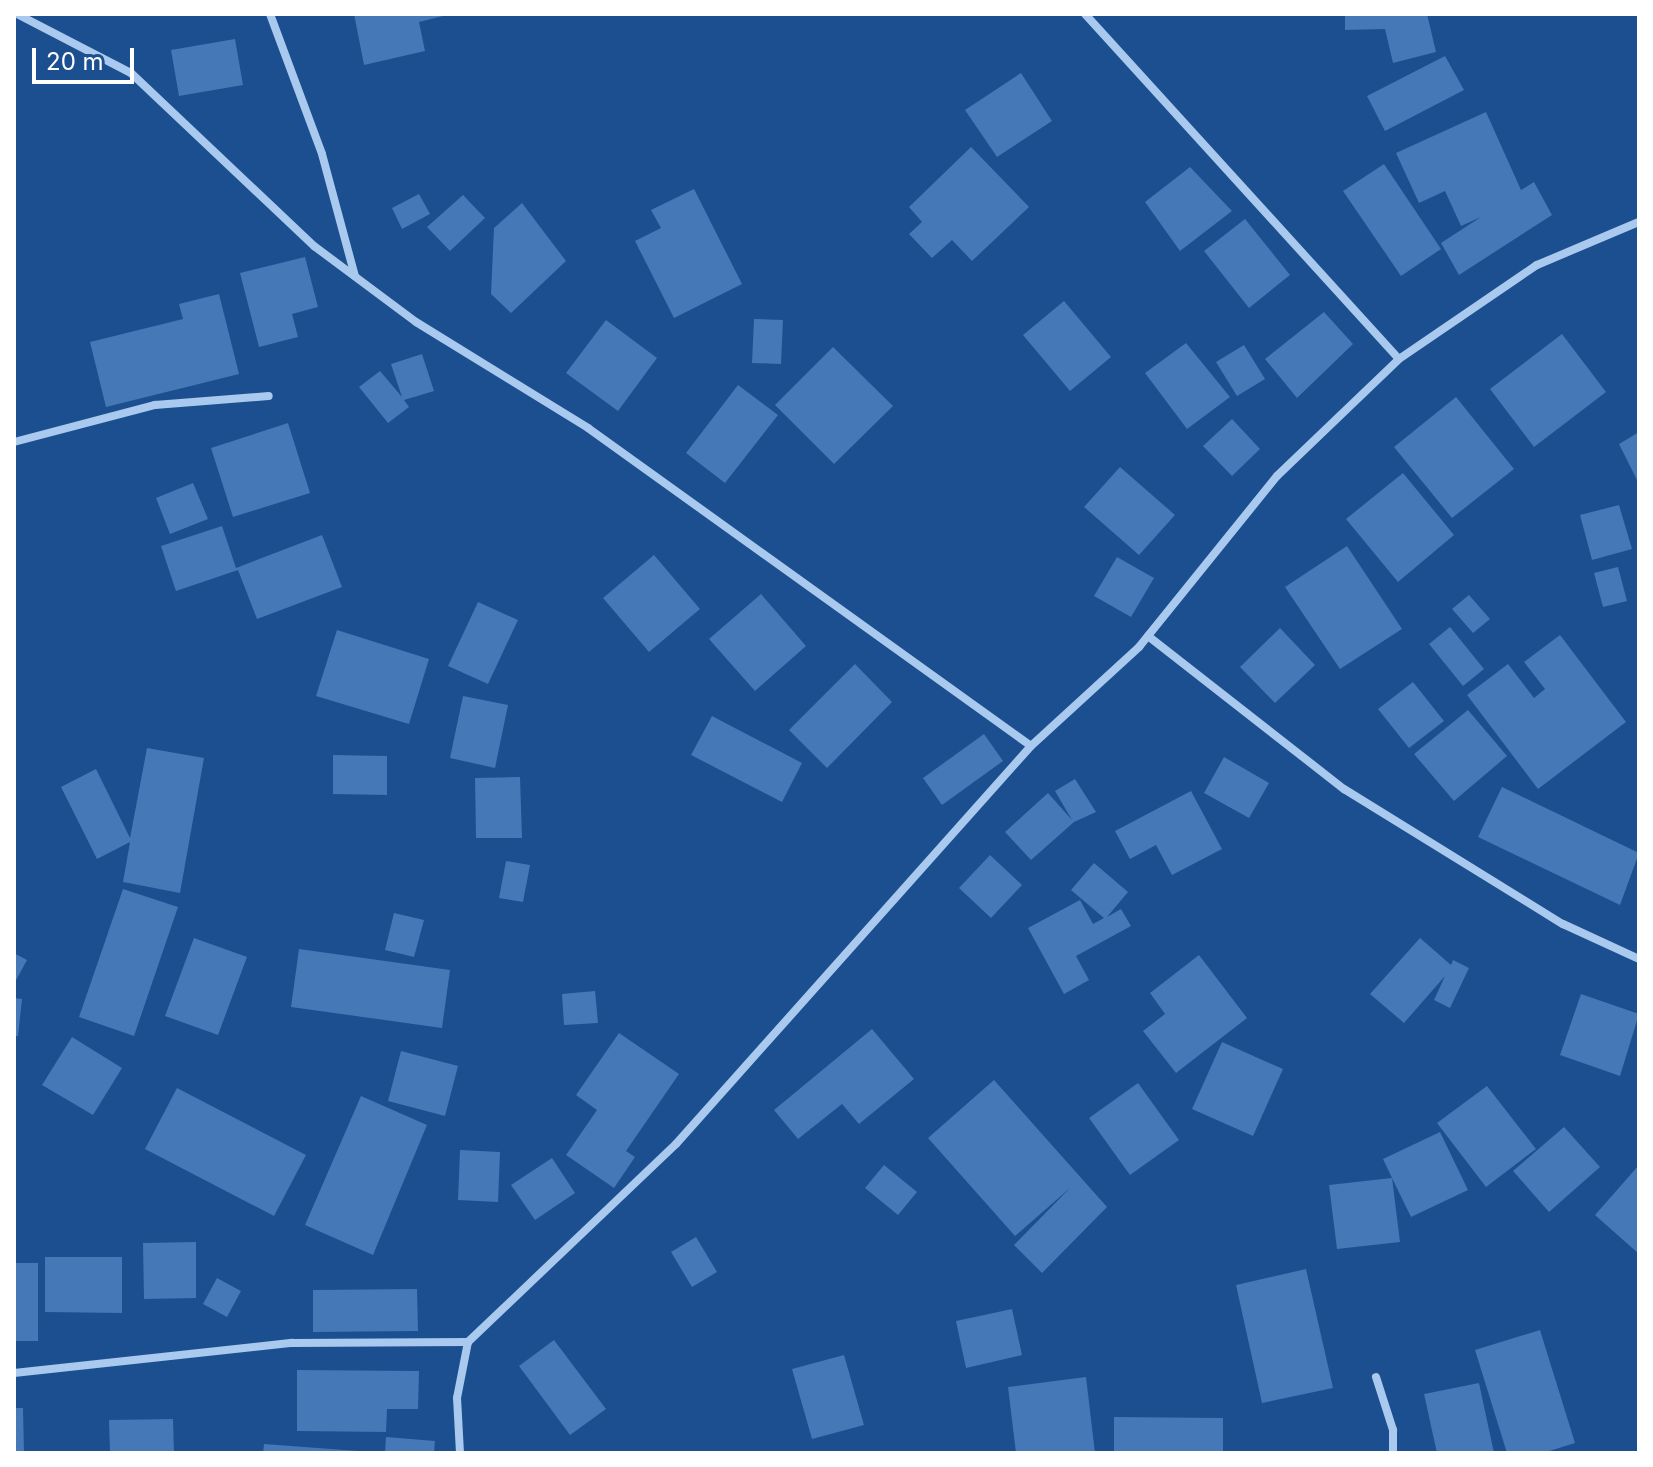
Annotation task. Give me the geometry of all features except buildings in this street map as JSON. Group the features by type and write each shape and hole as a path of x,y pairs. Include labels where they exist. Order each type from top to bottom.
{"street":[{"path":"17,14 131,73 314,246 588,428 1031,746"},
{"path":"270,14 322,154 355,276"},
{"path":"1085,14 1399,359"},
{"path":"460,1453 457,1398 468,1342 676,1144 1031,746 1148,636 1277,476 1399,359 1537,265 1639,222"},
{"path":"14,442 155,405 269,396"},
{"path":"1148,636 1344,789 1563,924 1639,959"},
{"path":"14,1373 292,1343 468,1342"},
{"path":"1376,1377 1393,1430 1393,1453"}]}
